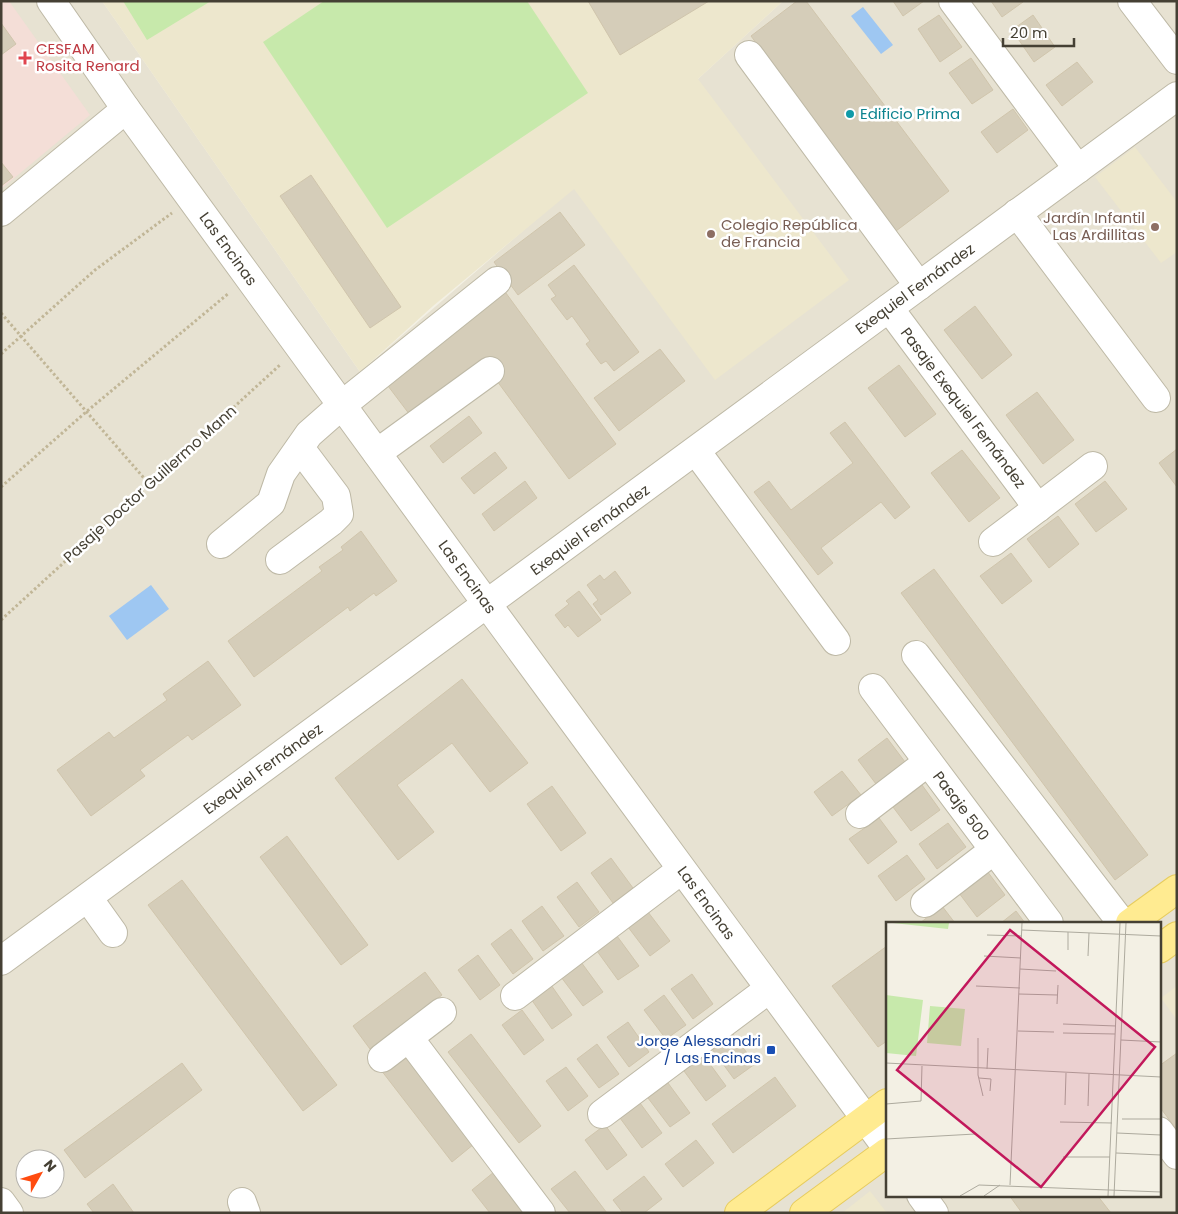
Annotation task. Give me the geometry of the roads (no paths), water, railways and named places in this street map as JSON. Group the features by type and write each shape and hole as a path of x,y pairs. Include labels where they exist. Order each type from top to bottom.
{"main road":[{"path":"1131,922 1177,889"},
{"path":"1160,948 1177,936"},
{"path":"739,1213 886,1104"},
{"path":"804,1213 886,1151"}],"street":[{"name":"Las Encinas","path":"51,1 191,199 886,1149"},
{"path":"953,1 1078,169"},
{"path":"1132,1 1177,60"},
{"path":"749,56 919,286"},
{"name":"Exequiel Fernández","path":"1,961 488,605 1177,96"},
{"path":"1,212 126,108"},
{"path":"1017,214 1156,398"},
{"path":"221,544 271,503 281,474 309,434 342,405 497,281"},
{"name":"Pasaje Exequiel Fernández","path":"890,308 1038,508"},
{"path":"376,453 490,371"},
{"path":"280,560 339,514 336,496 300,448"},
{"path":"696,451 836,641"},
{"path":"993,542 1093,466"},
{"path":"916,655 1121,922"},
{"name":"Pasaje 500","path":"873,688 1048,922"},
{"name":"Pasaje 500","path":"860,814 928,762"},
{"name":"Pasaje 500","path":"925,903 994,850"},
{"path":"516,996 681,870"},
{"path":"88,898 113,933"},
{"path":"602,1114 769,989"},
{"path":"382,1058 442,1012"},
{"path":"409,1038 541,1213"},
{"path":"1160,1132 1177,1155"},
{"path":"922,1196 934,1213"},
{"path":"1,1202 9,1213"}],"water":[{"path":"863,7 893,45 881,54 851,16"},
{"path":"151,585 169,609 127,640 109,616"}],"place":[{"name":"CESFAM Rosita Renard","path":"25,58"},
{"name":"Edificio Prima","path":"850,114"},
{"name":"Jardín Infantil Las Ardillitas","path":"1155,227"},
{"name":"Colegio República de Francia","path":"711,234"},
{"name":"Jorge Alessandri / Las Encinas","path":"771,1050"}]}
